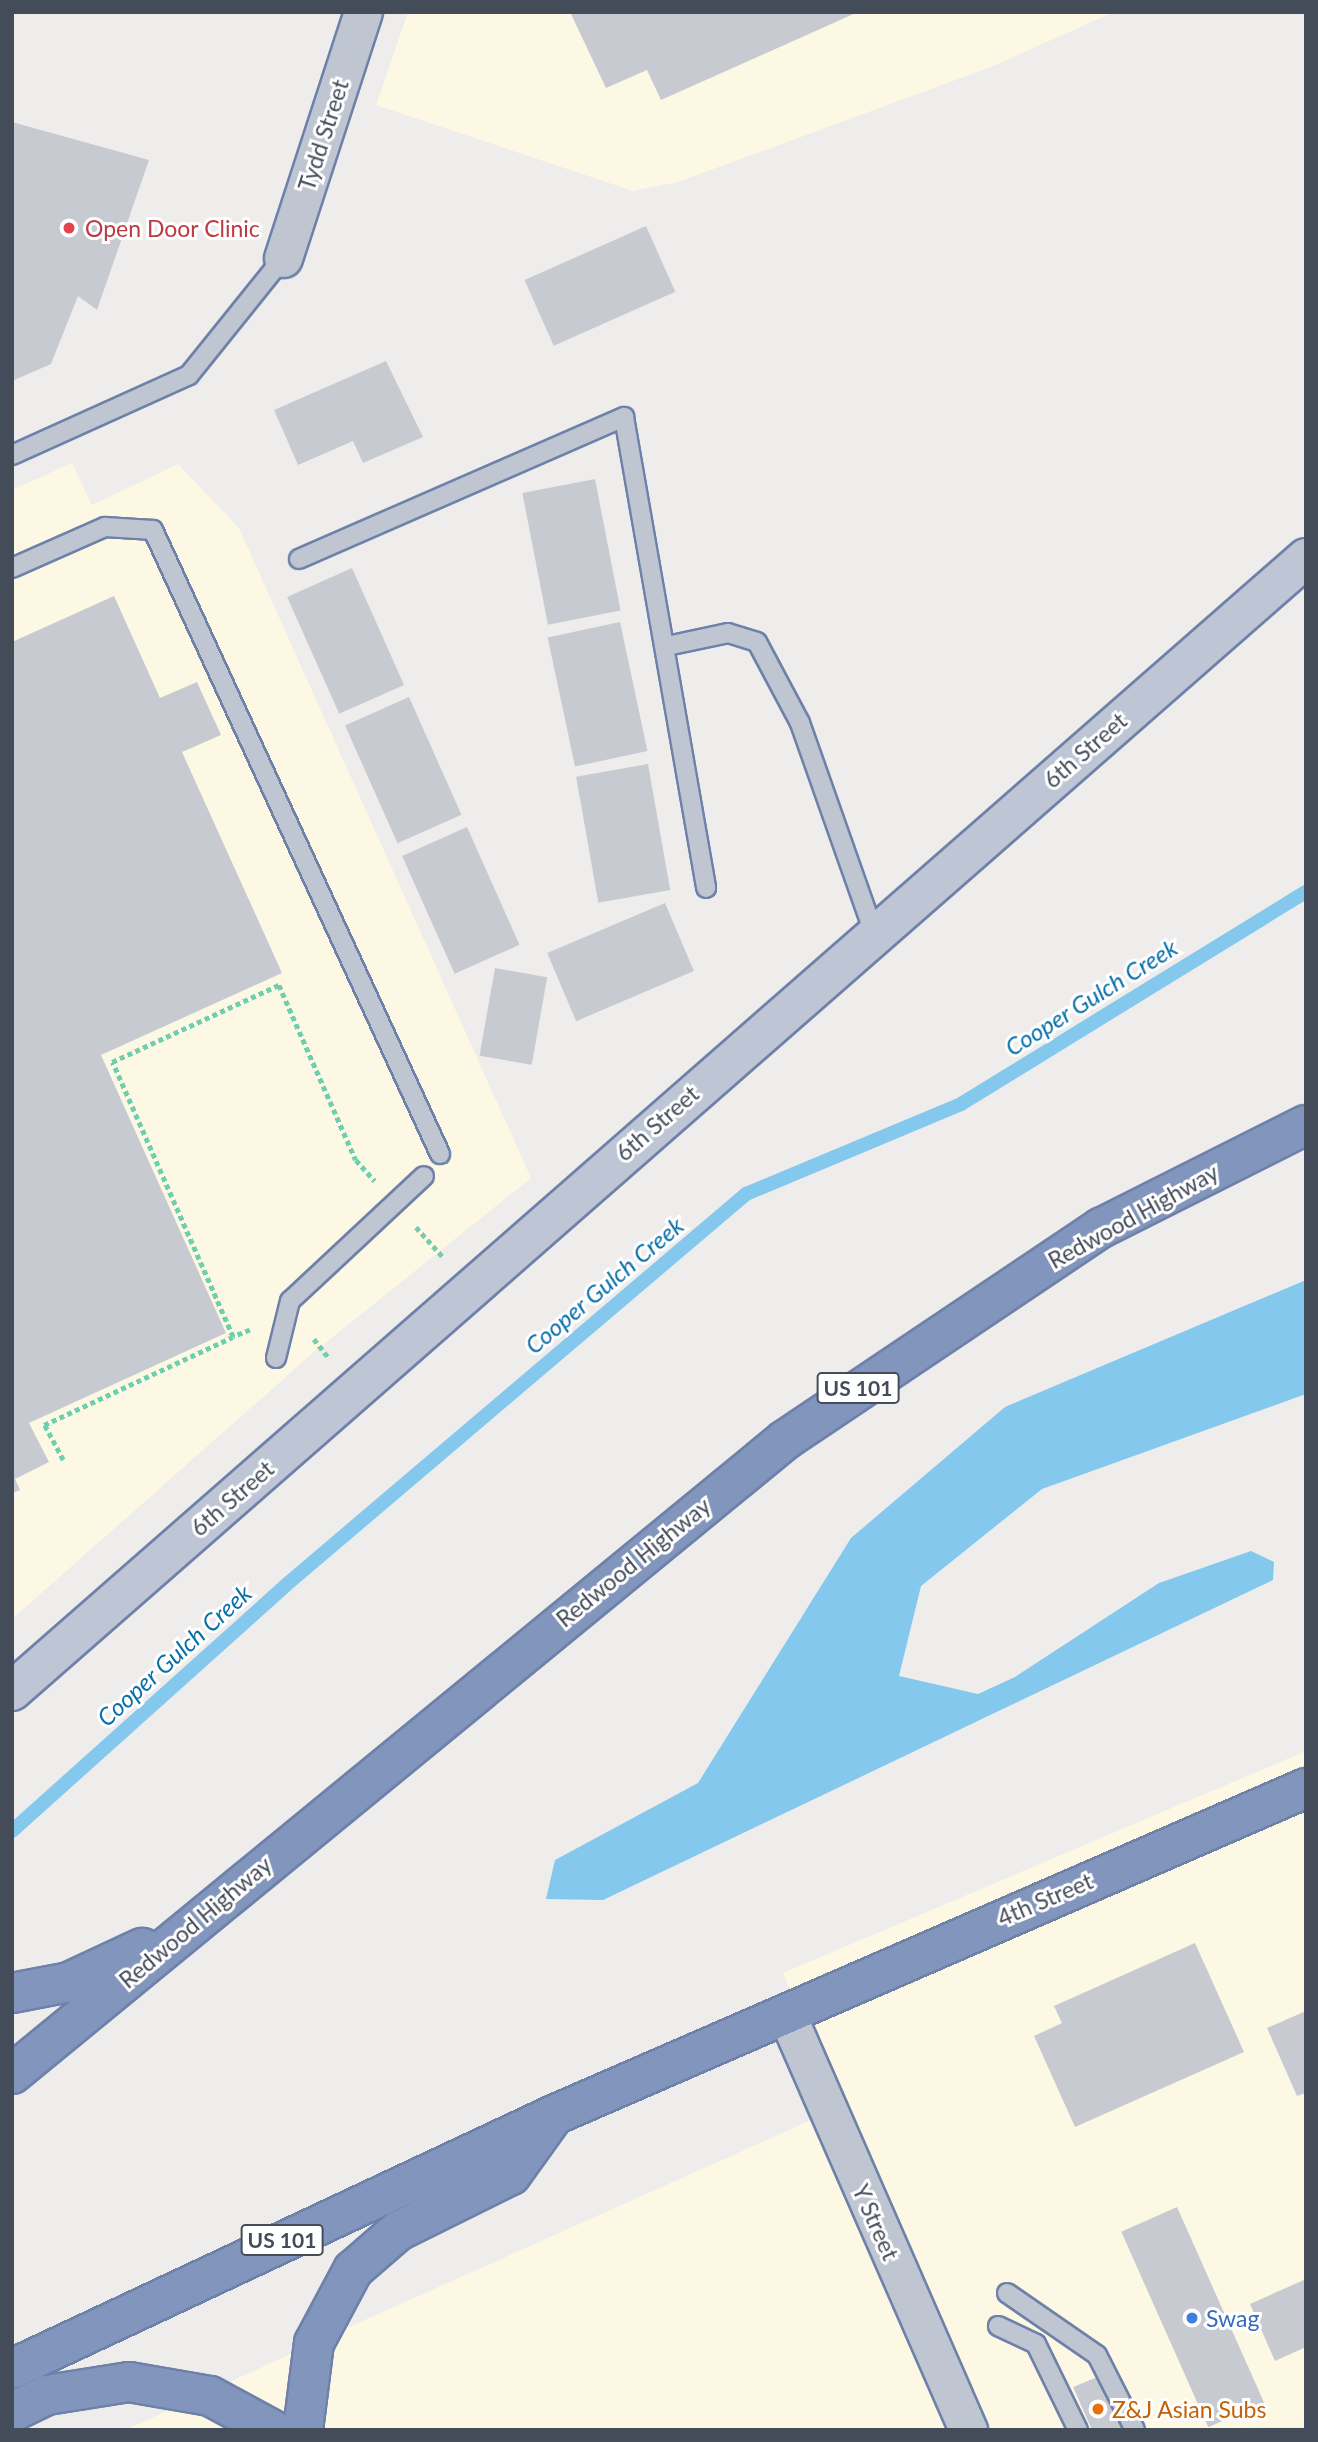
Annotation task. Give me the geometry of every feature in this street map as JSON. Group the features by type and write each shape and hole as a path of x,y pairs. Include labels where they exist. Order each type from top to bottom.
{"highway":[{"name":"Redwood Highway","path":"12,2074 367,1778 785,1440 904,1354 1101,1228 1306,1125"},
{"path":"12,1993 69,1982 147,1946 367,1778"},
{"name":"4th Street","path":"786,2013 1306,1787"},
{"name":"US 101","path":"12,2369 554,2115 786,2013"},
{"path":"303,2430 314,2343 353,2270 398,2231 511,2175 554,2115"},
{"path":"12,2412 47,2395 129,2382 210,2396 273,2430"}],"street":[{"name":"Tydd Street","path":"283,258 363,12"},
{"name":"6th Street","path":"12,1691 874,933 1306,558"},
{"name":"Y Street","path":"786,2013 968,2430"}],"lane":[{"path":"12,455 190,375 283,258"},
{"path":"299,559 624,417 667,646 706,888"},
{"path":"12,568 105,527 153,530 440,1154"},
{"path":"667,646 728,633 757,642 800,723 874,933"},
{"path":"276,1358 290,1301 424,1176"},
{"path":"1007,2293 1097,2355 1135,2430"},
{"path":"998,2326 1036,2344 1078,2430"}],"path":[{"path":"233,1337 112,1062 279,985 356,1160 447,1262"},
{"path":"63,1460 44,1424 292,1311 331,1361"}],"shaded area":[{"path":"408,12 1114,12 991,67 678,182 633,191 376,105"},
{"path":"72,463 92,505 178,464 239,528 531,1178 314,1352 12,1619 12,490"},
{"path":"1306,1751 1306,2427 984,2430 783,1973"},
{"path":"818,2117 953,2430 125,2430 367,2319"}],"water":[{"path":"1306,1280 1306,1394 1042,1489 921,1586 899,1676 978,1694 1015,1677 1159,1583 1251,1551 1274,1562 1273,1580 603,1900 546,1899 555,1860 698,1783 851,1538 1005,1407"}],"building":[{"path":"570,12 858,12 661,100 647,70 606,88"},
{"name":"Open Door Clinic","path":"12,122 149,160 97,310 78,296 51,364 12,381"},
{"path":"646,226 675,292 554,346 524,280"},
{"path":"386,361 423,437 363,463 353,441 298,465 274,410"},
{"path":"595,479 621,611 548,625 522,493"},
{"path":"352,568 404,685 339,714 287,597"},
{"path":"114,596 160,698 197,682 221,735 182,752 282,973 101,1055 226,1333 29,1423 49,1462 15,1479 20,1490 12,1493 12,642"},
{"path":"620,622 647,751 575,767 548,637"},
{"path":"409,697 461,815 398,843 345,725"},
{"path":"648,764 670,890 598,903 576,777"},
{"path":"467,827 519,945 455,974 402,856"},
{"path":"665,903 694,971 576,1021 547,953"},
{"path":"495,968 547,977 532,1065 480,1056"},
{"path":"1195,1943 1244,2052 1075,2127 1034,2036 1062,2023 1054,2006"},
{"path":"1306,2011 1306,2093 1297,2096 1267,2028"},
{"name":"Swag","path":"1177,2207 1264,2402 1208,2427 1121,2232"},
{"path":"1306,2279 1306,2347 1275,2361 1250,2304"},
{"name":"Z&J Asian Subs","path":"1100,2376 1124,2430 1092,2430 1073,2387"}],"waterway":[{"name":"Cooper Gulch Creek","path":"12,1831 286,1585 746,1194 961,1104 1306,892"}],"place":[{"name":"Open Door Clinic","path":"69,228"},
{"name":"Swag","path":"1192,2318"},
{"name":"Z&J Asian Subs","path":"1098,2409"}]}
